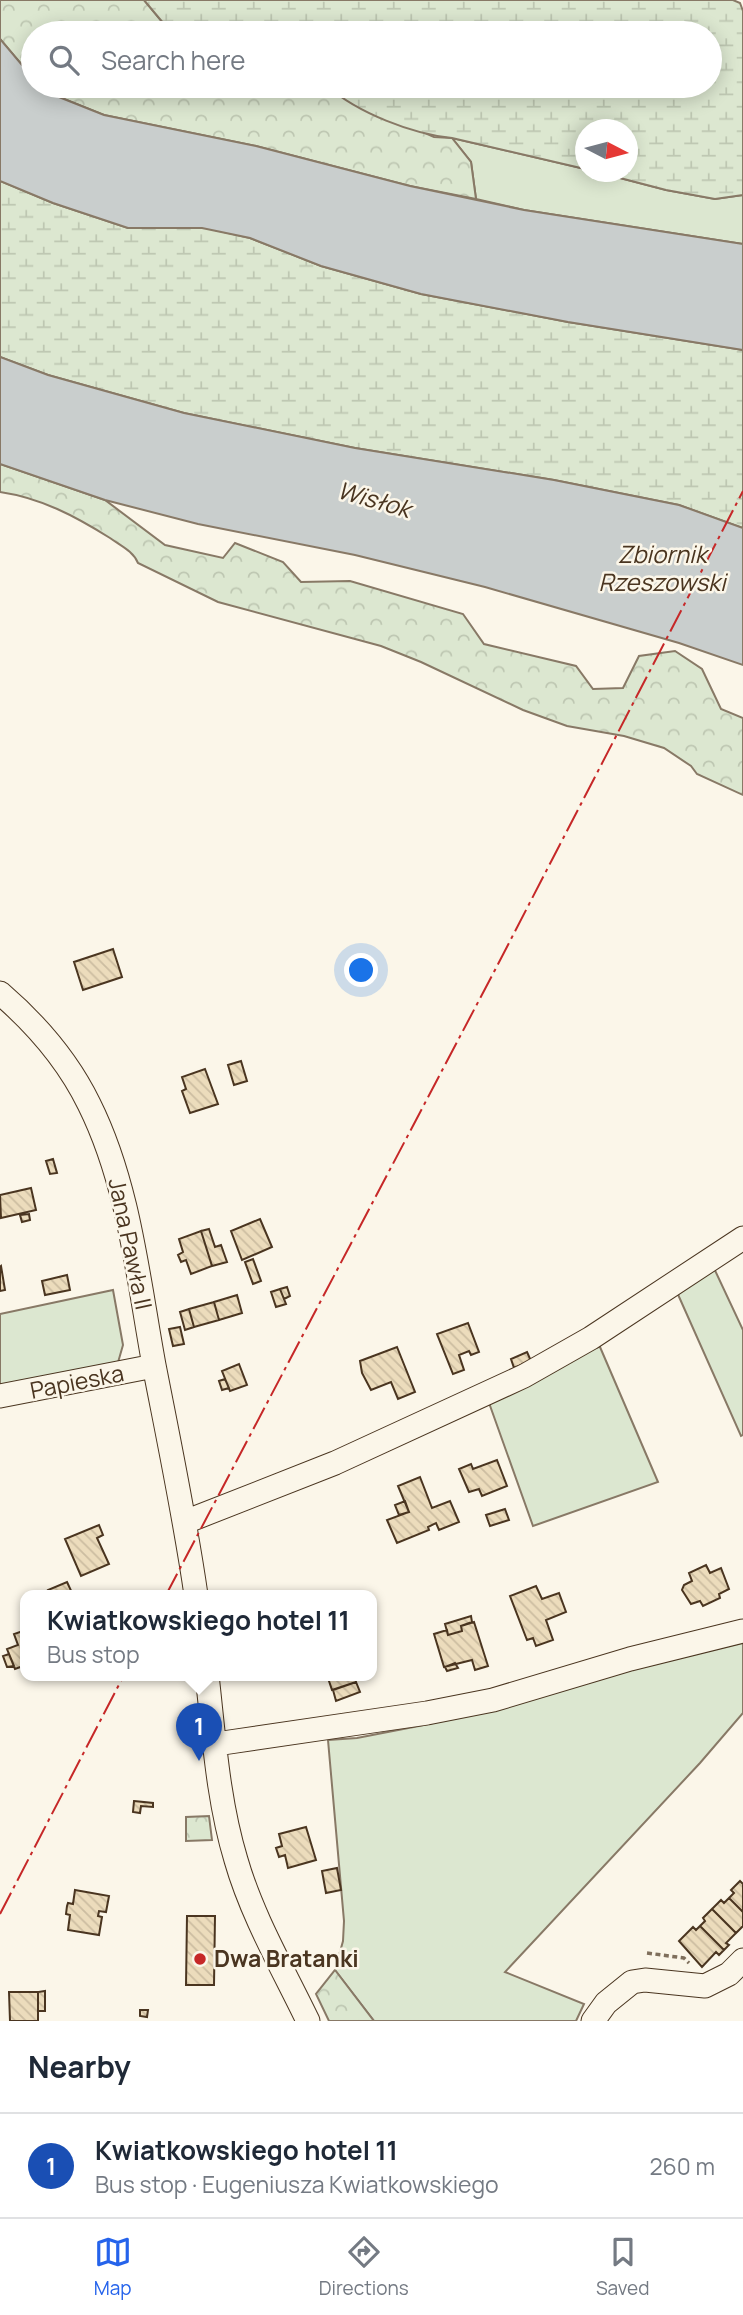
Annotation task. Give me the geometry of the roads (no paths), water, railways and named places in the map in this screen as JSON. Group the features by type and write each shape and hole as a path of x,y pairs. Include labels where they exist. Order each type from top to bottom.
{"street":[{"name":"Jana Pawła II","path":"0,993 59,1055 90,1105 113,1164 129,1228 186,1525 195,1590"},
{"path":"186,1525 335,1463 524,1376 591,1338 743,1238"},
{"name":"Papieska","path":"0,1396 154,1366"},
{"path":"216,1744 427,1713 494,1700 630,1659 743,1631"},
{"path":"208,1681 223,1805 236,1861 247,1895 309,2021"},
{"path":"593,2021 606,2003 632,1982 645,1980 705,1986 729,1974 743,1960"}],"water":[{"path":"0,39 21,64 21,98 62,98 104,115 256,146 410,186 524,210 743,244 743,350 568,322 421,294 321,266 250,238 202,228 128,228 53,203 0,181"},
{"name":"Zbiornik Rzeszowski","path":"0,357 48,375 184,413 355,448 554,480 679,505 743,528 743,665 679,643 485,587 355,555 198,524 105,500 0,464"}],"place":[{"name":"Kwiatkowskiego hotel 11","path":"199,1761"},
{"name":"Dwa Bratanki","path":"200,1959"}],"water label":[{"name":"Wisłok","path":"374,500"}]}
